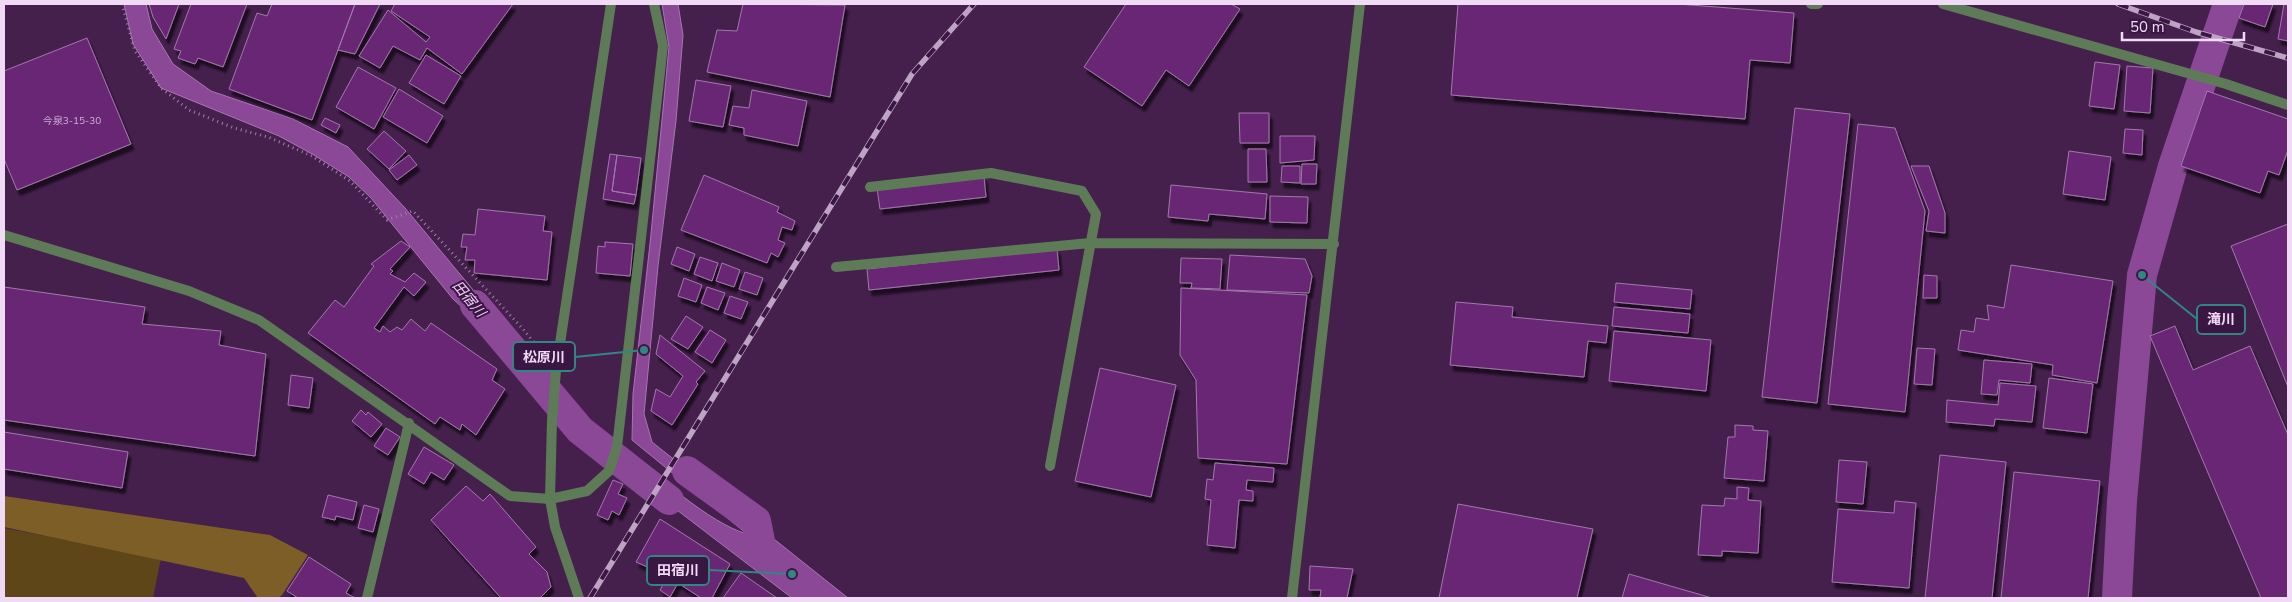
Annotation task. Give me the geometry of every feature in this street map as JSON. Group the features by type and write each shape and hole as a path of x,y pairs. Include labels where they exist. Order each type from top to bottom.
{"street":[{"path":"579,598 555,527 550,499 552,420 556,375 611,4"},
{"path":"4,235 189,292 259,320 409,423 510,496 550,499 587,492 609,471 617,448 663,46 654,4"},
{"path":"1292,598 1360,4"},
{"path":"1811,4 1818,4"},
{"path":"1943,4 2216,81 2288,105"},
{"path":"870,187 991,173 1082,191 1096,214 1050,466"},
{"path":"836,267 1090,243 1334,244"},
{"path":"367,598 409,423"}],"path":[{"path":"122,4 134,51 161,88 189,110 234,128 268,137 312,156 350,181 387,220 413,211 523,329 556,375"}],"shaded area":[{"path":"4,496 270,535 308,555 282,595 278,598 258,598 244,578 4,527"},
{"path":"4,528 161,558 153,598 4,598"}],"water":[{"path":"124,4 146,4 152,29 173,64 211,91 293,119 348,147 405,208 508,332 498,340 453,299 371,198 349,177 279,136 161,88 133,44"},
{"path":"662,4 678,4 683,35 676,121 658,266 644,414 652,442 848,598 792,598 639,481 626,450 700,509 716,520 747,534 632,440 633,394 669,47"}],"building":[{"path":"149,4 179,4 166,39 153,17"},
{"path":"191,4 247,4 223,67 198,58 195,64 178,58 181,51 174,49"},
{"path":"272,4 355,4 312,120 229,89 257,13 267,16"},
{"path":"355,4 380,4 355,54 338,50"},
{"path":"395,4 513,4 462,74 427,48 420,60 393,46 380,68 359,56 388,10 426,42 430,37 391,11"},
{"path":"743,4 845,5 830,97 707,72 717,30 737,31"},
{"path":"1126,4 1231,4 1240,9 1189,86 1166,70 1142,106 1084,67"},
{"path":"1458,4 1677,4 1794,13 1790,63 1750,60 1745,119 1451,95"},
{"path":"2244,4 2273,4 2265,27 2239,18"},
{"path":"2284,4 2288,4 2288,41 2278,39"},
{"path":"87,38 131,144 17,190 4,159 4,71"},
{"path":"426,55 461,76 444,104 409,83"},
{"path":"2095,62 2120,65 2114,109 2089,106"},
{"path":"2127,66 2153,68 2150,113 2124,111"},
{"path":"358,67 396,88 374,129 336,107"},
{"path":"696,80 731,86 723,127 689,121"},
{"path":"399,89 443,116 427,143 383,117"},
{"path":"752,90 807,101 798,146 744,135 744,128 729,125 733,106 749,108"},
{"path":"2207,91 2288,119 2288,150 2279,175 2268,171 2260,193 2181,166"},
{"path":"1795,108 1850,114 1817,403 1762,397"},
{"path":"1239,113 1269,113 1269,143 1240,143"},
{"path":"325,118 340,125 336,133 321,125"},
{"path":"1858,124 1895,128 1925,211 1905,412 1828,404"},
{"path":"2125,129 2143,130 2142,155 2123,153"},
{"path":"384,131 406,151 389,169 367,149"},
{"path":"1280,136 1315,136 1314,160 1280,163"},
{"path":"1248,149 1266,149 1267,182 1248,182"},
{"path":"2069,151 2111,157 2105,200 2063,194"},
{"path":"610,154 617,155 612,191 636,195 634,204 603,199"},
{"path":"409,155 417,165 397,180 389,170"},
{"path":"617,155 641,158 636,195 612,191"},
{"path":"1302,164 1317,164 1316,184 1301,184"},
{"path":"1282,166 1300,166 1300,183 1281,182"},
{"path":"1911,166 1929,166 1945,213 1945,233 1926,231 1929,211"},
{"path":"704,175 779,207 777,212 795,221 792,230 782,227 778,240 785,243 778,257 771,253 767,263 681,230"},
{"path":"984,177 986,197 880,209 877,188"},
{"path":"1171,185 1267,194 1265,219 1209,214 1208,221 1168,217"},
{"path":"1270,196 1308,197 1307,223 1270,222"},
{"path":"478,209 545,216 543,231 552,232 547,280 474,273 475,260 465,260 467,247 461,247 463,234 475,235"},
{"path":"2288,224 2288,387 2231,246"},
{"path":"401,241 410,247 390,269 393,271 390,274 405,282 414,273 426,282 414,296 404,287 374,328 380,332 383,326 390,332 397,327 402,330 411,319 425,331 431,323 497,369 492,380 505,389 476,435 462,424 460,430 440,417 435,424 308,333 335,300 344,307 374,266 371,264"},
{"path":"605,242 633,244 630,276 596,273 598,246 605,247"},
{"path":"677,247 695,254 689,271 671,264"},
{"path":"1057,249 1059,270 869,290 867,269"},
{"path":"1230,255 1305,259 1312,276 1309,293 1227,290"},
{"path":"700,257 718,263 712,281 694,274"},
{"path":"1181,258 1222,259 1220,289 1191,288 1192,283 1180,283"},
{"path":"722,263 740,270 734,287 716,281"},
{"path":"2011,265 2113,281 2097,383 2052,375 2053,365 1958,350 1961,330 1974,332 1976,318 1989,320 1987,305 2004,308"},
{"path":"745,272 763,278 757,295 739,289"},
{"path":"1924,275 1937,276 1937,298 1923,298"},
{"path":"684,278 702,285 696,302 678,296"},
{"path":"1616,283 1692,290 1690,309 1614,302"},
{"path":"4,287 145,307 142,324 221,331 219,345 266,354 255,456 4,420"},
{"path":"707,287 725,293 718,310 701,303"},
{"path":"1181,288 1307,295 1287,464 1198,458 1196,380 1180,355"},
{"path":"730,296 748,302 741,319 724,313"},
{"path":"1456,302 1513,307 1512,317 1608,326 1606,343 1588,341 1584,377 1450,365"},
{"path":"1614,307 1690,314 1688,333 1612,326"},
{"path":"686,316 703,327 688,349 671,339"},
{"path":"2175,326 2193,370 2250,346 2288,435 2288,598 2261,598 2150,336"},
{"path":"710,330 726,340 712,363 695,352"},
{"path":"1614,331 1711,340 1706,391 1609,381"},
{"path":"660,335 705,371 696,382 698,384 672,425 651,411 656,389 670,397 683,376 656,354"},
{"path":"1917,348 1935,349 1932,385 1914,384"},
{"path":"1984,360 2032,364 2030,383 1999,380 1997,395 1981,394"},
{"path":"1100,368 1176,385 1151,497 1075,481"},
{"path":"291,375 313,378 309,408 288,405"},
{"path":"2049,378 2093,384 2087,433 2043,428"},
{"path":"2000,383 2036,386 2032,422 1995,419 1994,426 1946,422 1947,400 1998,405"},
{"path":"361,410 366,415 368,412 382,424 371,437 352,421"},
{"path":"1735,425 1753,426 1753,430 1768,431 1764,481 1724,478 1728,437 1735,437"},
{"path":"386,428 400,437 388,455 374,446"},
{"path":"4,432 128,452 122,488 4,469"},
{"path":"424,447 454,465 444,480 431,472 424,484 408,474"},
{"path":"1940,455 2006,462 1992,598 1925,598"},
{"path":"1839,460 1867,462 1863,504 1836,502"},
{"path":"1215,463 1274,468 1273,482 1247,480 1246,490 1253,491 1253,501 1239,500 1235,548 1207,545 1211,500 1205,499 1207,479 1213,480"},
{"path":"2014,472 2100,481 2088,598 2001,598"},
{"path":"613,480 623,484 618,494 627,498 619,515 612,511 608,520 597,515"},
{"path":"466,486 483,501 490,494 536,547 529,554 547,572 551,587 540,598 501,598 431,520"},
{"path":"1737,487 1749,488 1748,500 1761,501 1758,553 1722,551 1722,556 1698,555 1702,505 1724,506 1725,498 1737,499"},
{"path":"328,495 357,502 353,520 336,516 335,520 322,517"},
{"path":"1895,501 1916,503 1909,588 1832,582 1838,509 1894,513"},
{"path":"1458,504 1593,529 1577,598 1439,598"},
{"path":"364,505 379,509 373,532 358,528"},
{"path":"660,519 730,564 712,598 701,598 678,583 670,597 660,590 668,576 636,562"},
{"path":"309,557 351,584 346,593 355,598 298,598 287,591"},
{"path":"1310,566 1353,569 1347,598 1320,598 1321,590 1309,590"},
{"path":"741,573 777,598 723,598"},
{"path":"1629,574 1712,598 1622,598"}],"waterway":[{"path":"2117,598 2122,501 2142,275 2173,166 2228,4"},
{"name":"田宿川","path":"475,305 580,430 669,500"},
{"path":"687,471 756,521 763,556"}],"railway":[{"path":"590,598 912,74 974,4"},
{"path":"2118,4 2196,32 2288,58"}],"place":[{"name":"滝川","path":"2142,275"},
{"name":"松原川","path":"644,350"},
{"name":"田宿川","path":"792,574"}]}
